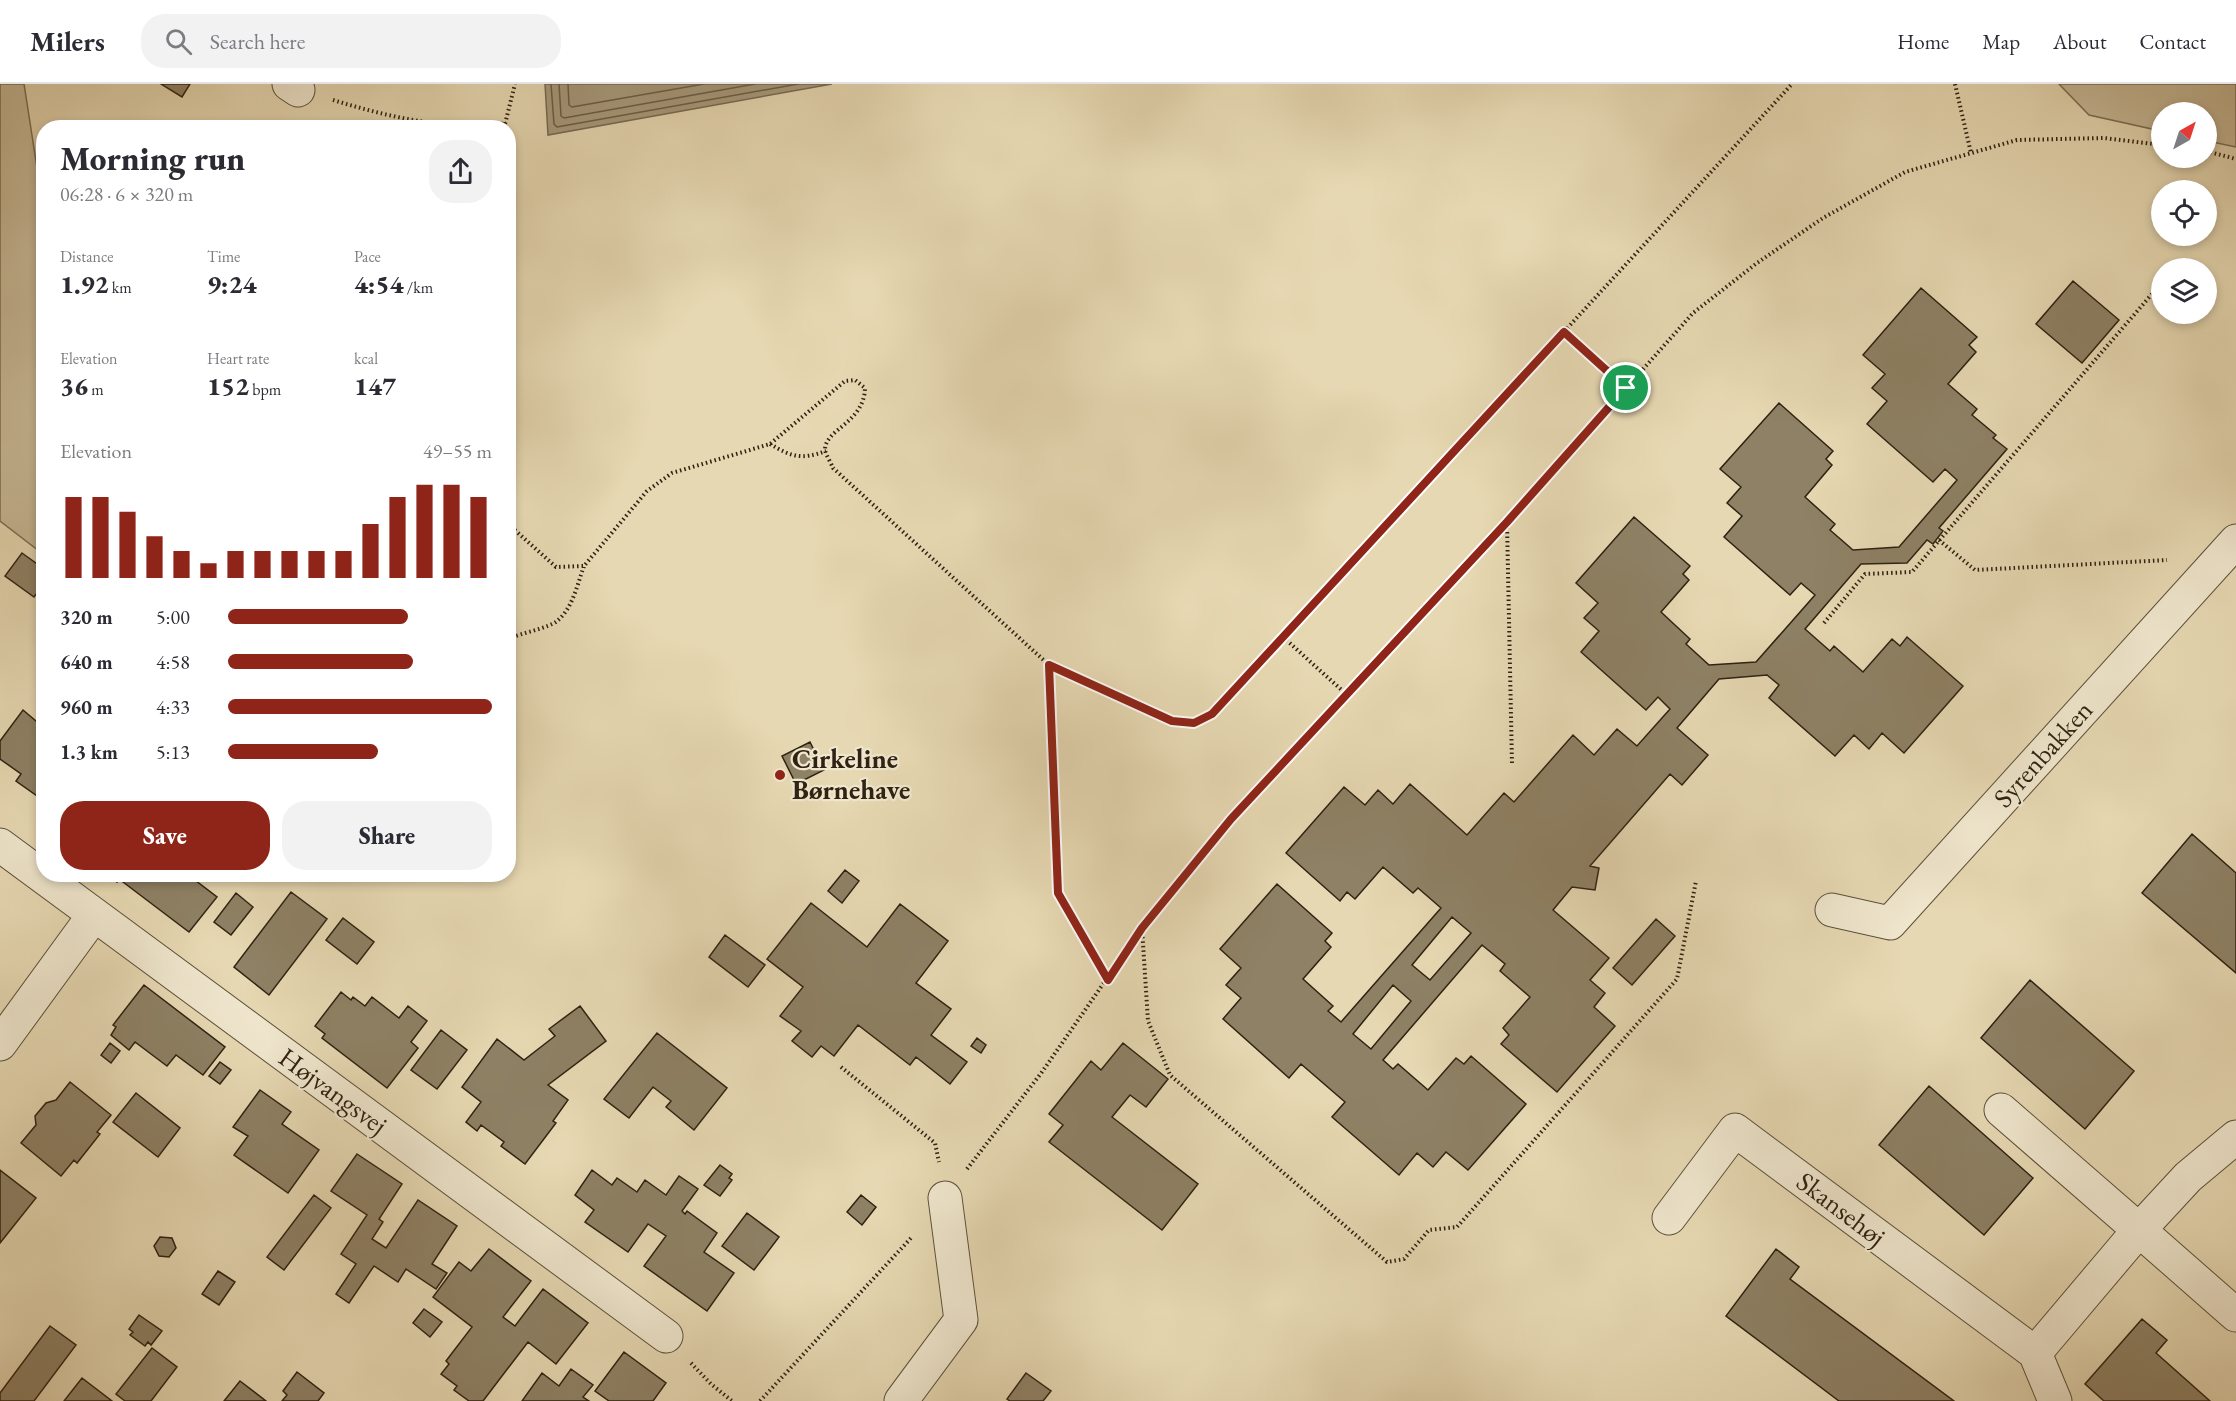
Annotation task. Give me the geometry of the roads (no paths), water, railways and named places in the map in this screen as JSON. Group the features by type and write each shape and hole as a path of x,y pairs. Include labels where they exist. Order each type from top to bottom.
{"street":[{"name":"Syrenbakken","path":"1832,910 1890,923 2229,549"},
{"name":"Højvangsvej","path":"0,845 36,872"},
{"name":"Højvangsvej","path":"50,882 666,1336"},
{"path":"0,1044 94,915"},
{"path":"2001,1110 2236,1315"},
{"name":"Skansehøj","path":"1668,1218 1735,1130 2035,1353"},
{"path":"2055,1401 2035,1353 2139,1230 2188,1177 2236,1137"},
{"path":"901,1401 961,1320 945,1198"}],"water":[{"path":"545,84 832,84 548,135"}],"place":[{"name":"Cirkeline Børnehave","path":"780,775"}]}
